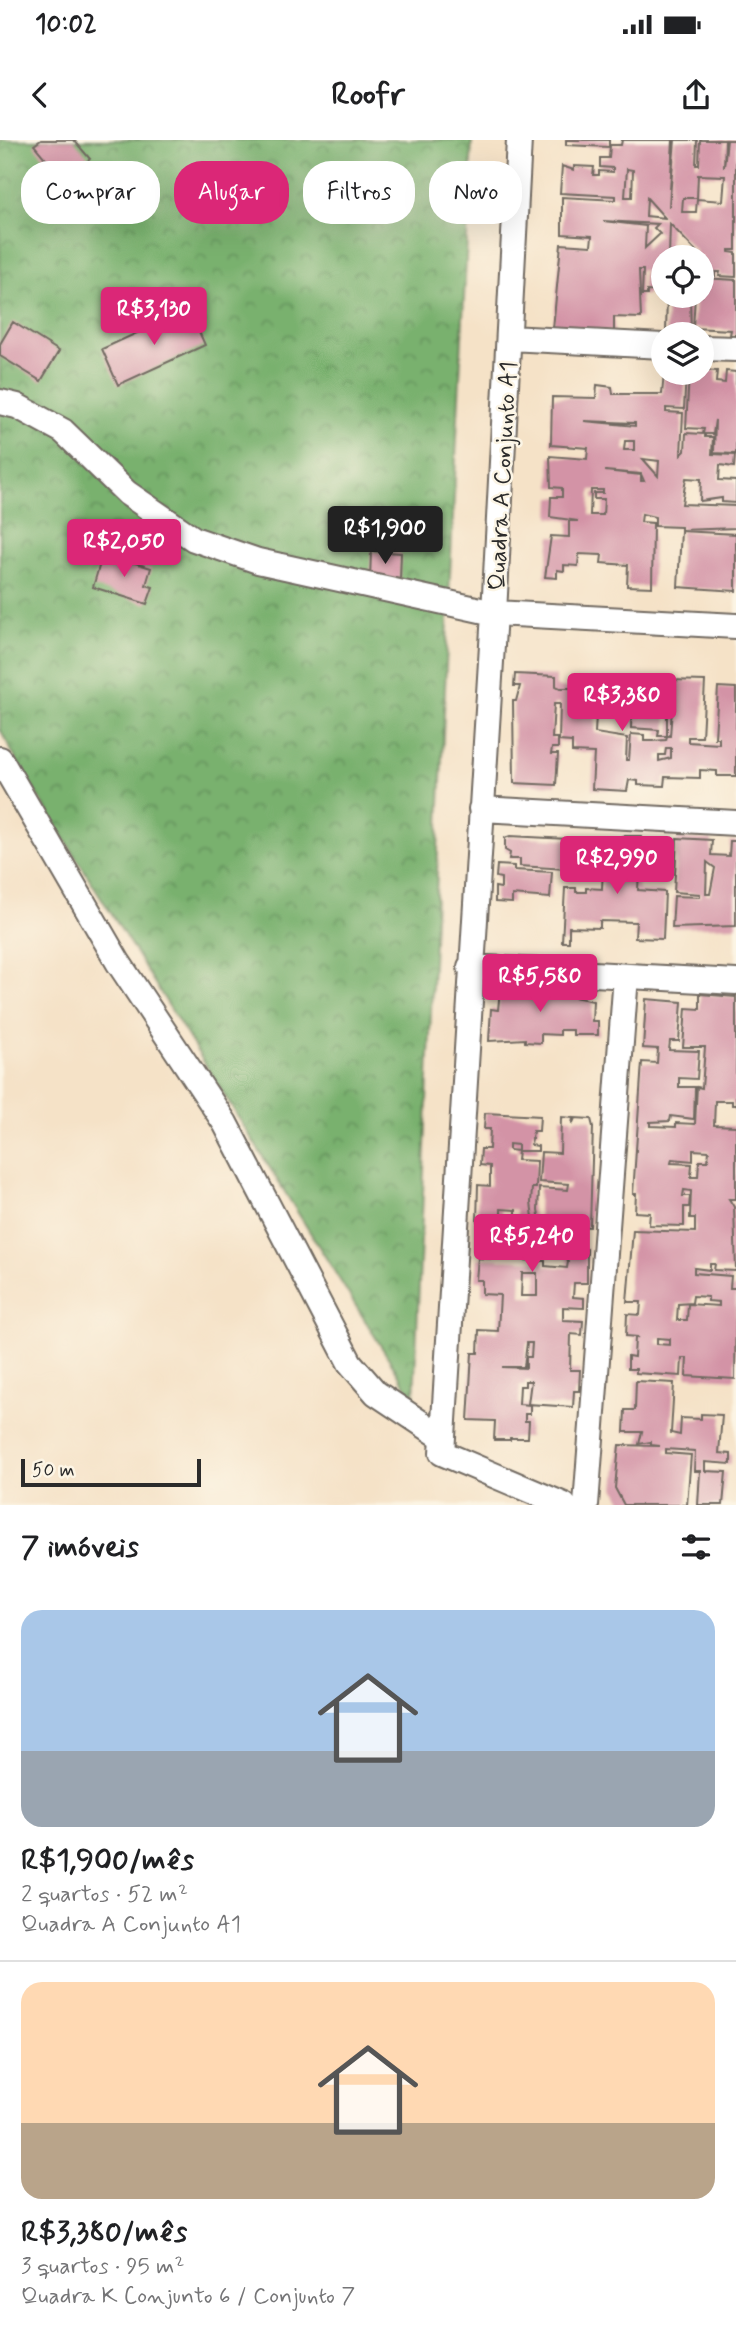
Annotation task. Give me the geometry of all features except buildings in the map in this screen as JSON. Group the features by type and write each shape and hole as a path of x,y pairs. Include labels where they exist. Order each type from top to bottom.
{"street":[{"name":"Quadra A Conjunto A1","path":"442,1445 494,613 519,140"},
{"path":"509,338 651,345"},
{"path":"714,348 736,349"},
{"path":"0,402 17,406 63,431 127,493 194,538 258,561 494,613 736,626"},
{"path":"0,759 118,962 225,1123 350,1363 376,1393 442,1445 564,1505"},
{"path":"481,809 736,823"},
{"path":"470,967 736,982"},
{"path":"586,1505 626,976"}],"green space":[{"path":"0,140 472,140 471,161 429,161 429,224 468,224 414,1399 21,769 0,729"}]}
